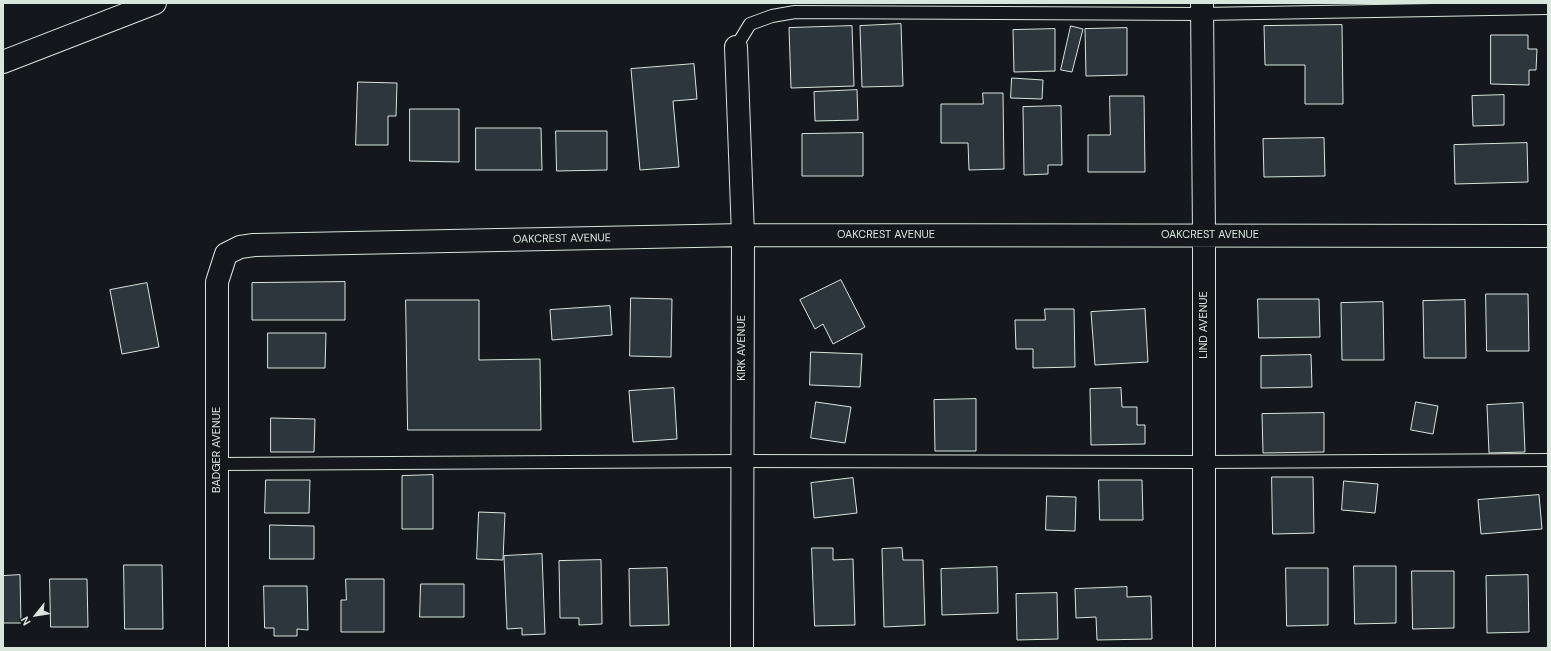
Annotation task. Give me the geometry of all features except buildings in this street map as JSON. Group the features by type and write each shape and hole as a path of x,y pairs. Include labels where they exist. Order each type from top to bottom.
{"street":[{"path":"3,62 155,3"},
{"name":"LIND AVENUE","path":"1202,8 1204,235 1204,648"},
{"name":"KIRK AVENUE","path":"736,48 743,235 742,648"},
{"name":"OAKCREST AVENUE","path":"226,254 240,247 254,245 743,235 1548,236"},
{"name":"BADGER AVENUE","path":"217,648 217,282 226,254"}],"lane":[{"path":"736,48 750,24 772,16 795,12 1202,8 1548,8"},
{"path":"217,464 742,461 1204,462 1548,460"}]}
